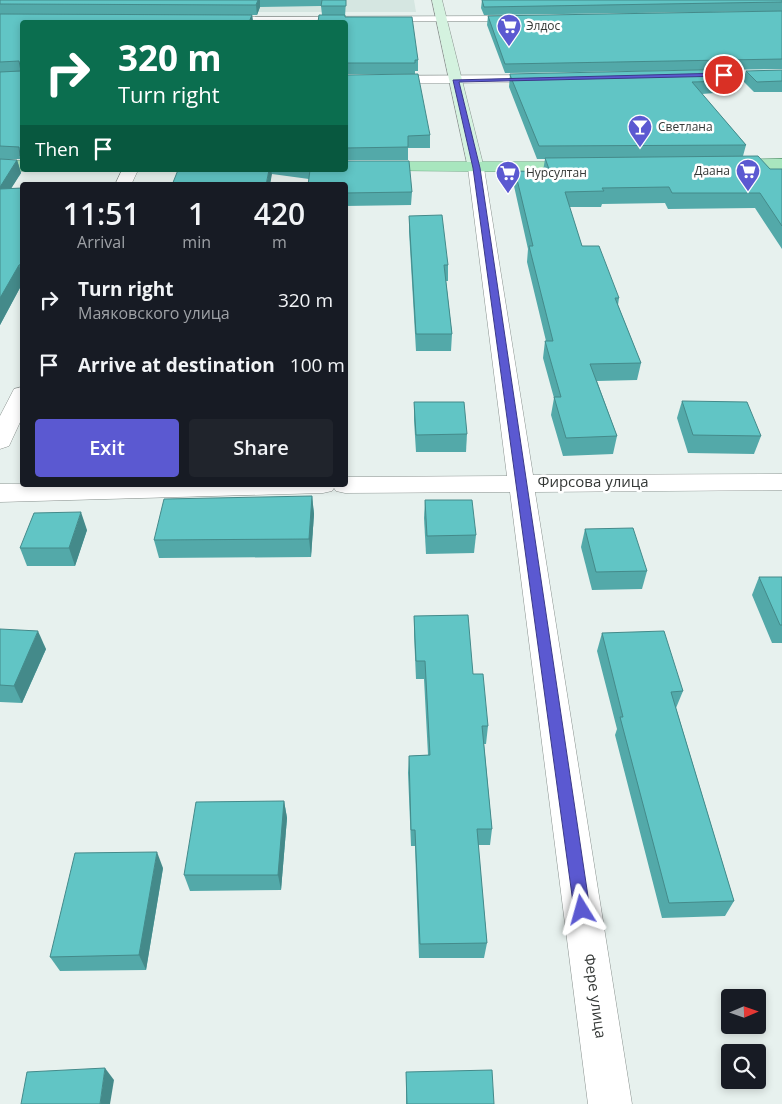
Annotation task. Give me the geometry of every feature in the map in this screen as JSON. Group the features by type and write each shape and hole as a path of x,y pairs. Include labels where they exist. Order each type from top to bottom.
{"main road":[{"path":"714,165 782,164"},
{"path":"0,165 20,166"},
{"path":"348,168 598,166"}],"street":[{"name":"Фере улица","path":"437,0 476,168 610,1104"},
{"path":"348,21 538,19"},
{"path":"348,80 561,79"},
{"path":"0,440 20,398"},
{"name":"Фирсова улица","path":"348,485 782,482"},
{"path":"0,493 208,487"}],"shaded area":[{"path":"102,0 414,0 416,12 95,12"}],"building":[{"path":"0,0 258,0 256,5 0,4"},
{"path":"322,0 346,0 346,6 321,6"},
{"path":"482,0 782,0 782,2 484,7"},
{"path":"782,11 782,59 505,64 488,16"},
{"path":"0,14 252,15 250,20 20,20 20,66 19,61 0,62"},
{"path":"319,15 412,17 418,60 415,60 415,63 348,63 348,20 318,20"},
{"path":"744,69 731,81 692,82 746,145 539,146 510,75 510,74"},
{"path":"782,70 782,81 757,82 746,71"},
{"path":"20,71 20,156 19,147 0,146 0,72"},
{"path":"418,74 430,135 408,136 408,147 348,148 348,75"},
{"path":"758,156 770,169 782,169 782,226 760,193 672,193 669,187 602,188 604,191 565,192 582,246 599,246 619,298 615,298 641,363 590,364 617,436 566,438 554,397 561,397 545,341 553,341 529,246 533,246 515,171 550,172 545,158"},
{"path":"0,159 17,160 0,187"},
{"path":"348,161 409,161 412,192 348,193 348,182 308,182 310,172 348,172"},
{"path":"177,172 269,172 267,182 173,182"},
{"path":"20,188 20,265 0,298 0,189"},
{"path":"442,215 448,265 444,265 452,334 416,334 409,216"},
{"path":"682,401 747,402 761,436 693,435"},
{"path":"414,402 464,402 467,434 416,435"},
{"path":"312,496 309,539 154,540 164,499"},
{"path":"425,500 472,500 476,535 427,536"},
{"path":"81,512 69,548 20,548 34,513"},
{"path":"633,528 647,571 596,572 585,529"},
{"path":"759,577 782,577 782,625 780,625"},
{"path":"468,615 473,674 483,674 488,726 482,726 492,829 477,829 487,943 420,944 415,830 411,830 409,756 430,755 425,661 416,661 414,616"},
{"path":"0,629 38,631 14,686 0,685"},
{"path":"664,631 683,691 671,692 734,901 669,903 620,717 623,717 602,633"},
{"path":"284,801 278,875 184,875 196,802"},
{"path":"157,852 139,955 50,957 75,853"},
{"path":"105,1068 100,1104 21,1104 27,1072"},
{"path":"492,1070 494,1104 407,1104 406,1072"}],"place":[{"name":"Элдос","path":"509,47"},
{"name":"Светлана","path":"640,148"},
{"name":"Даана","path":"748,192"},
{"name":"Нурсултан","path":"508,194"}],"route":[{"path":"582,910 476,168 456,80 724,75"}]}
